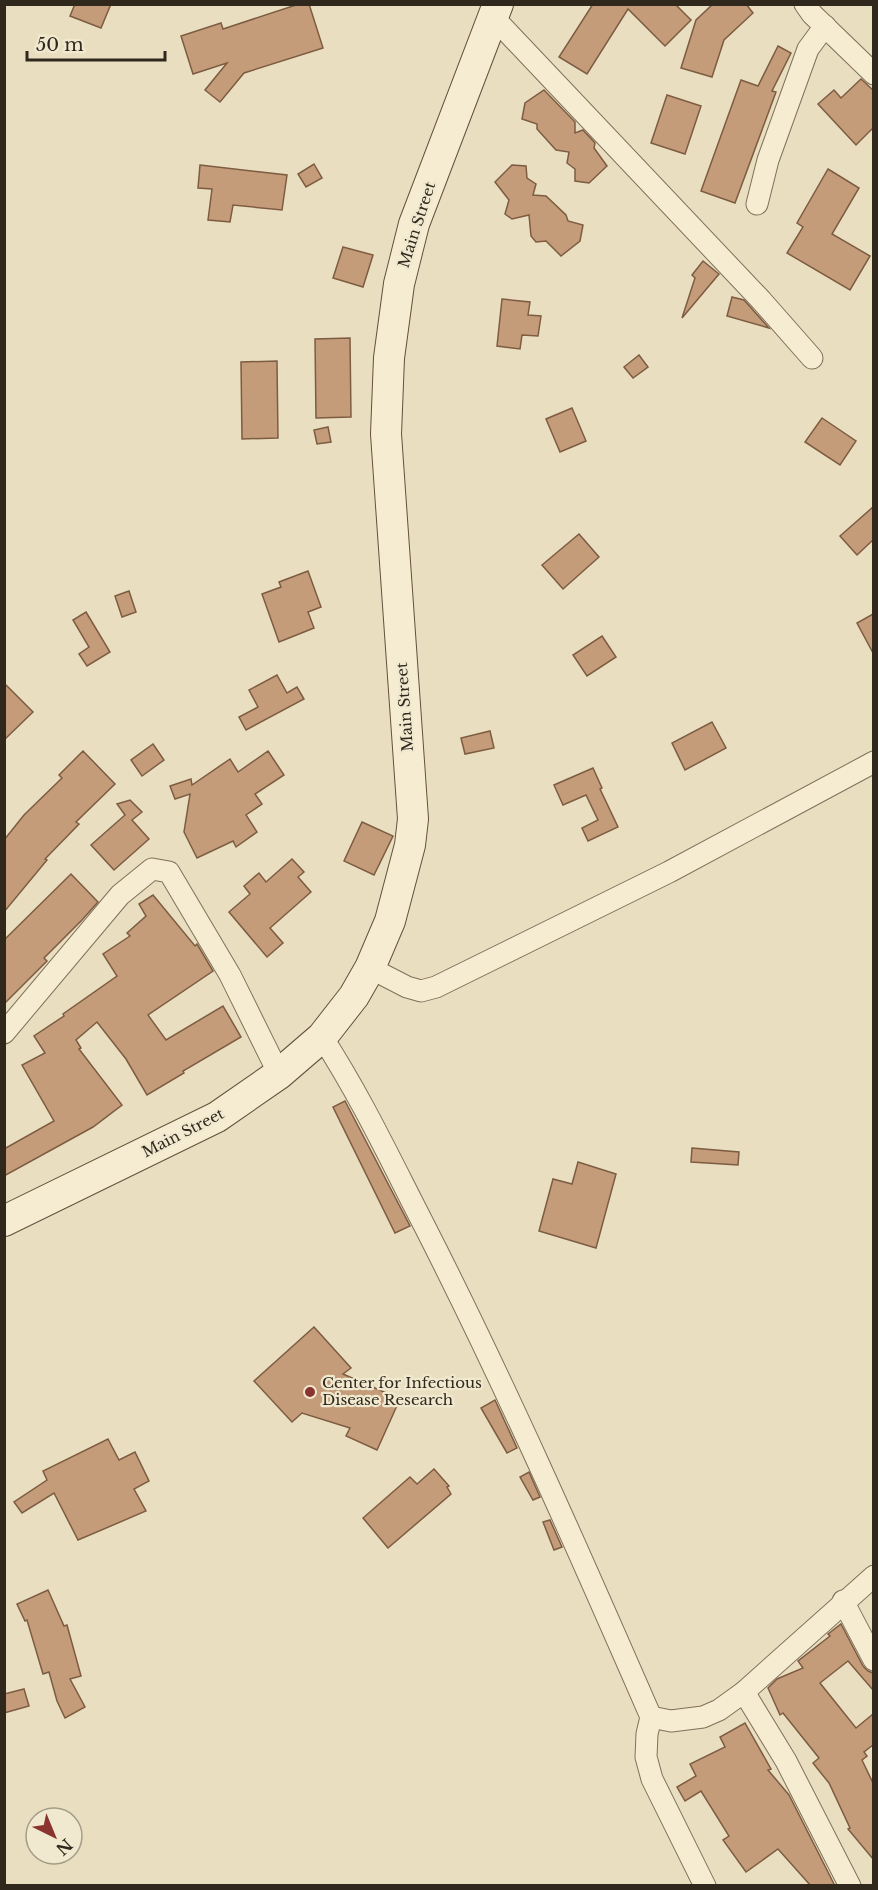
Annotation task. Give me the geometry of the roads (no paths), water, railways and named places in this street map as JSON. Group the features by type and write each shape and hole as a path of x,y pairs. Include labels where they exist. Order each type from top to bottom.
{"main road":[{"name":"Main Street","path":"4,1221 217,1117 279,1074 322,1037 354,996 370,968 390,921 410,845 413,819 386,434 393,321 399,284 414,224 495,11"}],"street":[{"path":"805,4 873,75"},
{"path":"495,11 762,300 812,358"},
{"path":"757,204 768,160 807,49 825,26"},
{"path":"370,968 407,987 421,991 436,987 669,872 873,762"},
{"path":"4,1033 120,895 152,869 169,872 230,975 279,1074"},
{"path":"322,1037 349,1078 457,1290 590,1578 651,1717 647,1734 646,1758 652,1779 705,1886"},
{"path":"651,1717 671,1721 703,1717 719,1710 744,1692 873,1576"},
{"path":"843,1601 873,1660"},
{"path":"744,1692 786,1761 850,1886"}],"place":[{"name":"Center for Infectious Disease Research","path":"310,1392"}]}
